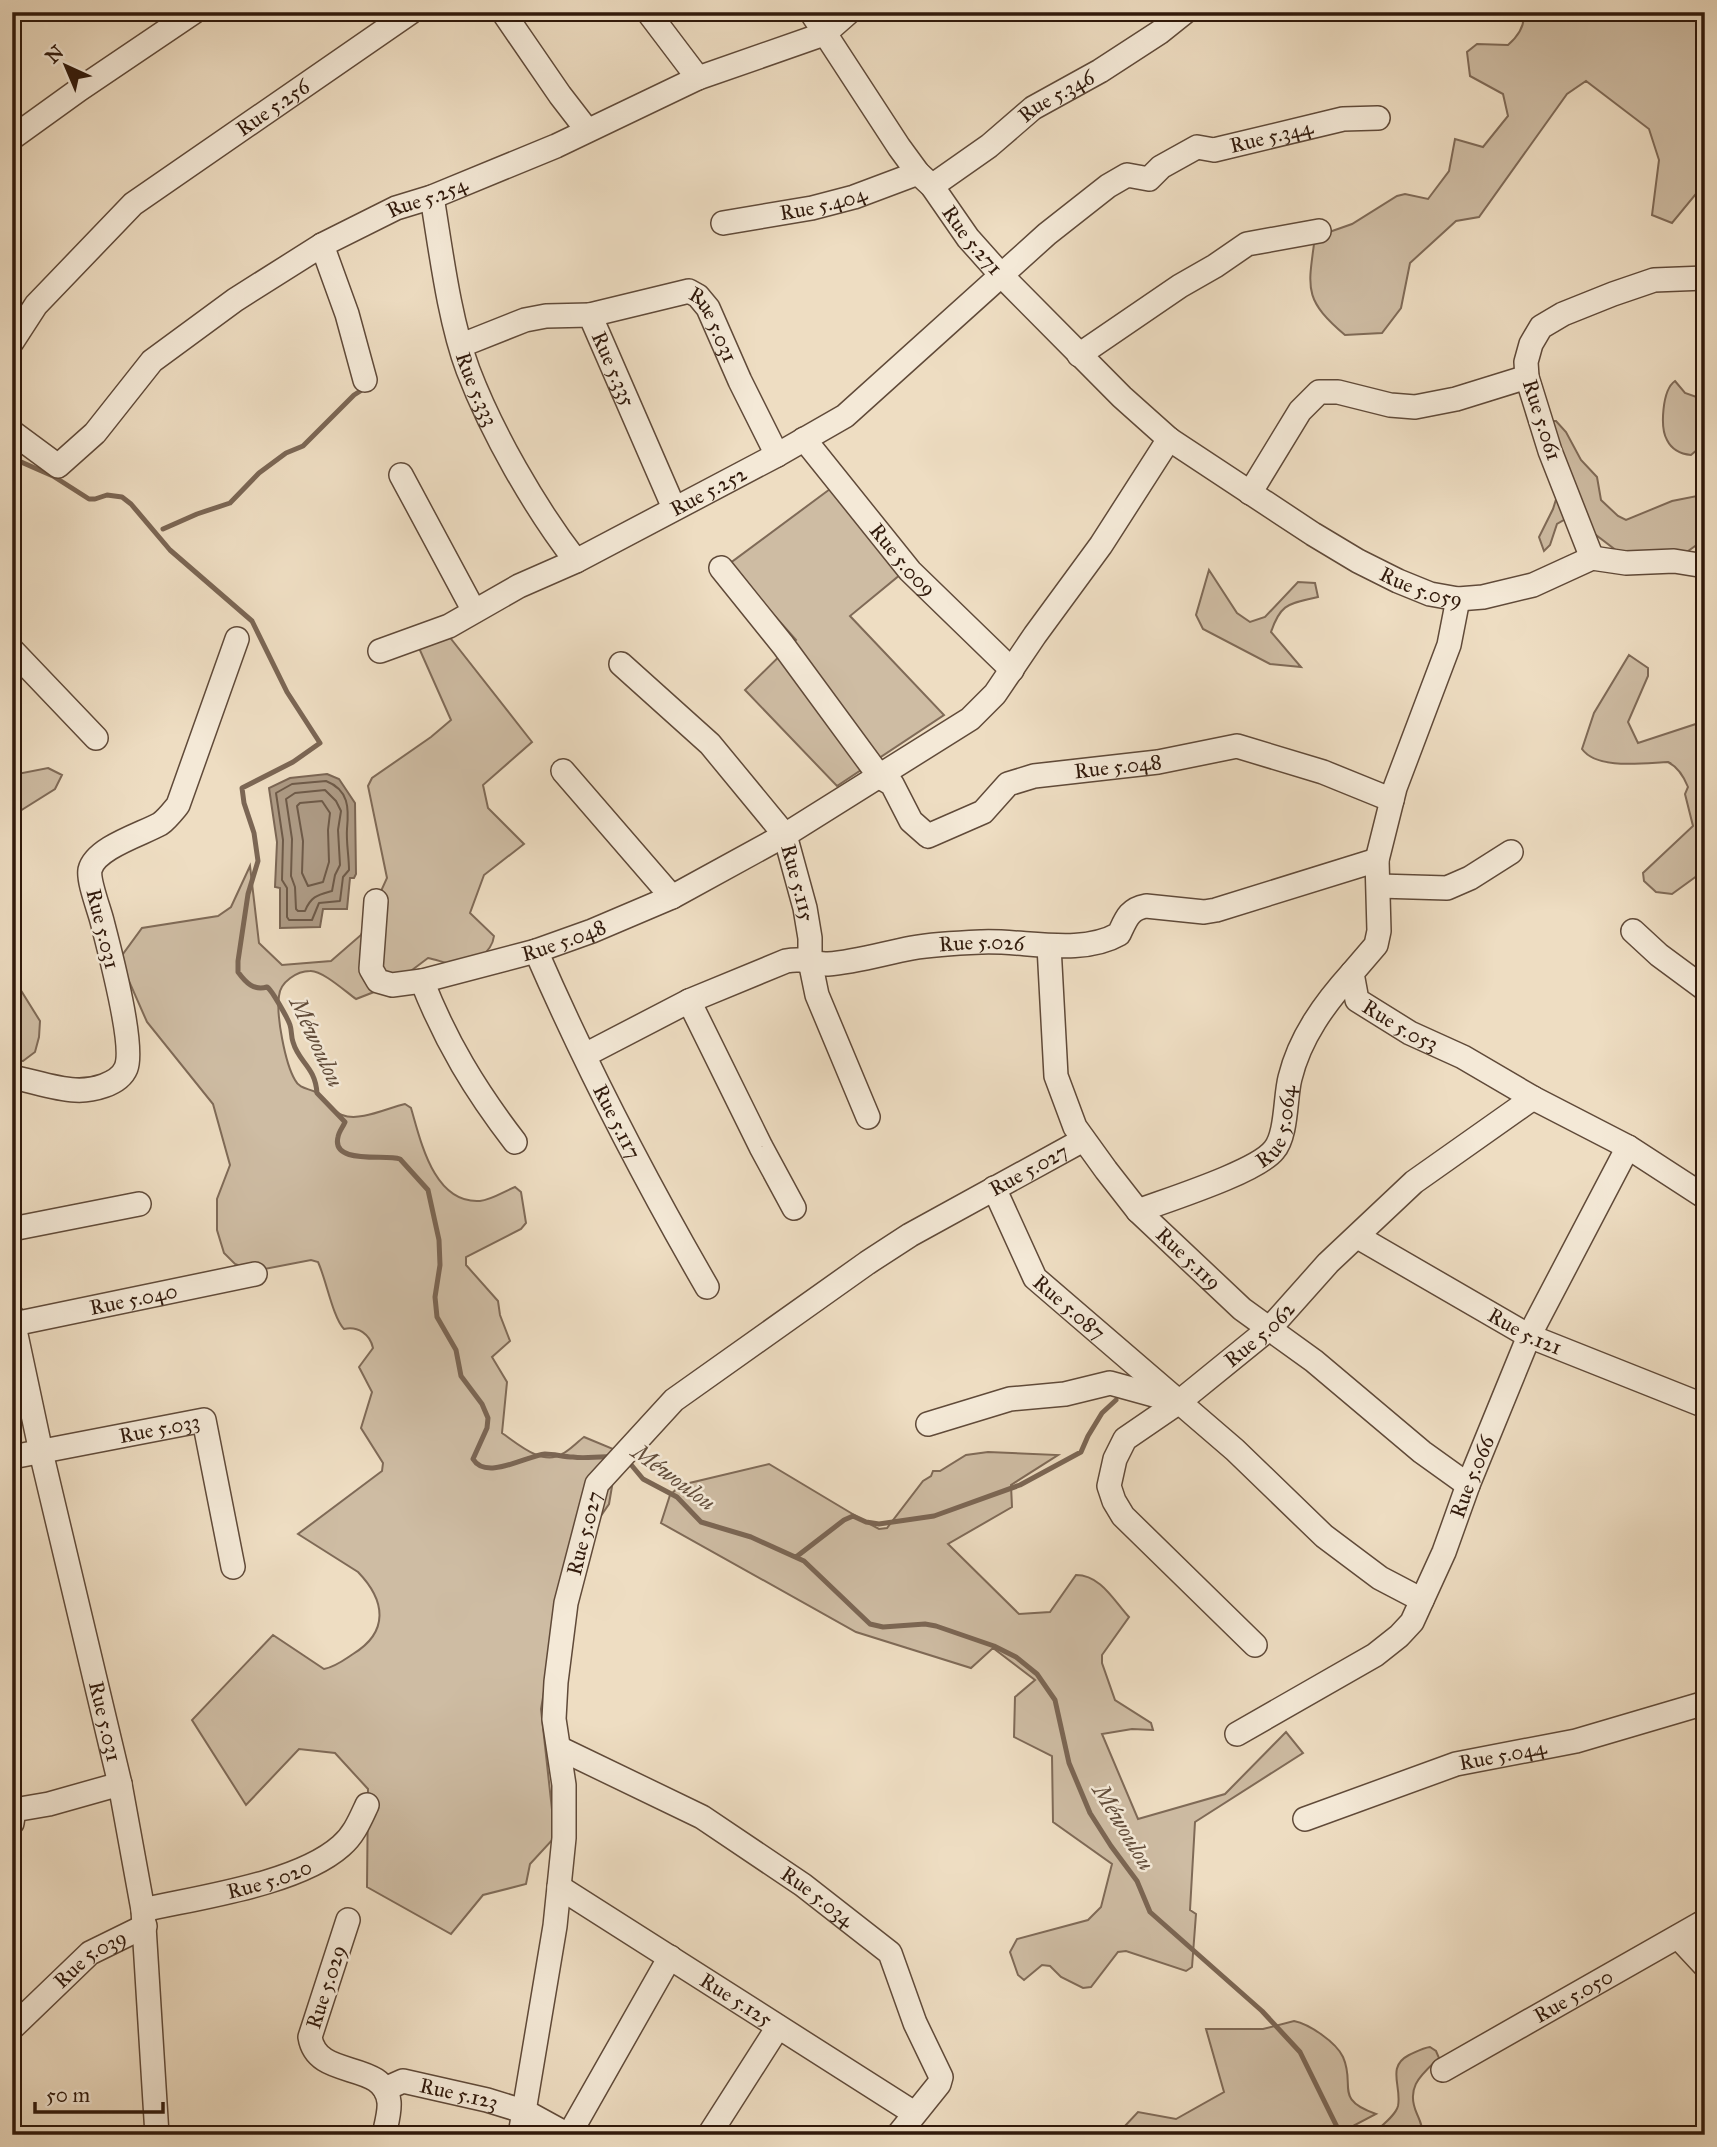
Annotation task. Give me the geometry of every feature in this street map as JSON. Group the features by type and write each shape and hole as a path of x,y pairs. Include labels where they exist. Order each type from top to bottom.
{"street":[{"path":"12,138 194,12"},
{"name":"Rue 5.256","path":"12,342 36,305 133,204 411,12"},
{"path":"503,12 587,130"},
{"path":"648,12 698,78"},
{"name":"Rue 5.271","path":"811,12 968,237 1079,355 1169,439"},
{"name":"Rue 5.254","path":"12,432 58,466 95,433 152,361 235,300 322,245 397,208 432,197 556,146 698,78 824,34 849,12"},
{"name":"Rue 5.346","path":"925,179 989,146 1032,108 1100,71 1160,32 1185,12"},
{"name":"Rue 5.344","path":"1002,276 1047,234 1108,186 1127,175 1149,179 1161,167 1197,146 1214,150 1343,119 1378,118"},
{"name":"Rue 5.404","path":"723,223 812,208 925,179"},
{"name":"Rue 5.333","path":"432,197 453,319 467,369 549,526 576,561"},
{"path":"1079,355 1247,244 1319,230"},
{"path":"322,245 347,314 365,380"},
{"name":"Rue 5.252","path":"380,651 434,633 519,586 576,561 804,439 859,405 1002,276"},
{"name":"Rue 5.061","path":"1592,558 1550,451 1527,377 1526,362 1531,344 1541,327 1563,314 1654,280 1705,278"},
{"name":"Rue 5.031","path":"590,314 690,291 698,296 708,307 776,455"},
{"name":"Rue 5.335","path":"461,345 525,320 590,314 674,508"},
{"path":"1250,493 1300,411 1319,392 1338,392 1390,405 1415,407 1456,399 1527,377"},
{"name":"Rue 5.009","path":"804,439 910,570 1012,670"},
{"name":"Rue 5.059","path":"1169,439 1358,561 1430,594 1458,599 1483,597 1533,586 1592,558"},
{"name":"Rue 5.048","path":"376,901 371,969 379,981 392,985 422,981 536,951 592,931 671,897 785,835 970,719 995,694 1101,545 1169,439"},
{"path":"401,475 474,611"},
{"path":"1592,558 1626,562 1674,561 1705,566"},
{"name":"Rue 5.048","path":"721,568 791,655 880,776 892,784 911,821 928,836 983,812 1008,785 1034,776 1158,762 1237,746 1323,772 1392,800"},
{"name":"Rue 5.053","path":"1458,599 1449,645 1392,800 1377,860 1380,931 1376,945 1352,973 1357,1000 1410,1033 1463,1057 1533,1098 1628,1147 1705,1197"},
{"name":"Rue 5.031","path":"12,1077 76,1091 106,1085 119,1079 126,1069 129,1057 121,1005 89,872 96,859 121,842 163,822 178,805 237,639"},
{"path":"17,664 96,738"},
{"name":"Rue 5.115","path":"621,664 710,744 785,835 805,908 810,938 810,961 817,995 869,1117"},
{"path":"564,771 671,897"},
{"path":"1379,886 1447,888 1470,878 1511,852"},
{"name":"Rue 5.026","path":"585,1055 690,1001 786,961 802,959 829,964 951,943 987,942 1049,946 1108,941 1119,934 1129,913 1137,908 1146,906 1204,912 1216,910 1377,860"},
{"path":"1633,931 1659,955 1705,989"},
{"name":"Rue 5.119","path":"1049,946 1056,1076 1070,1115 1083,1140 1138,1211 1227,1296 1323,1368 1422,1452 1468,1485"},
{"name":"Rue 5.117","path":"536,951 565,1017 662,1209 707,1287"},
{"name":"Rue 5.064","path":"1138,1211 1244,1170 1264,1160 1274,1151 1280,1141 1291,1075 1309,1031 1321,1009 1352,973"},
{"path":"422,981 436,1017 467,1075 515,1142"},
{"path":"690,1001 761,1147 794,1208"},
{"name":"Rue 5.062","path":"1179,1402 1270,1328 1328,1263 1414,1182 1533,1098"},
{"name":"Rue 5.027","path":"520,2135 553,1939 564,1838 564,1785 554,1719 556,1682 566,1603 597,1484 674,1400 867,1263 910,1235 1083,1140"},
{"name":"Rue 5.066","path":"1237,1734 1375,1655 1412,1622 1444,1552 1468,1485 1529,1336 1628,1147"},
{"name":"Rue 5.087","path":"994,1188 1035,1278 1235,1450 1324,1536 1380,1578 1422,1600"},
{"path":"12,1229 139,1204"},
{"name":"Rue 5.121","path":"1358,1237 1529,1336 1705,1406"},
{"name":"Rue 5.040","path":"13,1320 255,1274"},
{"name":"Rue 5.031","path":"13,1320 41,1452 120,1784 144,1918 157,2135"},
{"path":"928,1424 1010,1399 1065,1394 1110,1383 1179,1402"},
{"path":"1179,1402 1125,1439 1115,1459 1109,1486 1123,1516 1255,1645"},
{"name":"Rue 5.033","path":"12,1457 204,1420 233,1567"},
{"name":"Rue 5.044","path":"1305,1819 1456,1764 1576,1741 1705,1703"},
{"name":"Rue 5.034","path":"559,1748 702,1817 803,1885 890,1953 915,2023 941,2077 939,2084 898,2135"},
{"path":"12,1824 14,1810 49,1804 120,1784"},
{"name":"Rue 5.020","path":"144,1918 297,1871 342,1846 355,1830 367,1805"},
{"name":"Rue 5.125","path":"559,1887 914,2113"},
{"name":"Rue 5.039","path":"12,2028 90,1953 144,1918"},
{"name":"Rue 5.029","path":"348,1920 310,2037 312,2049 318,2057 328,2062 371,2077 384,2089"},
{"name":"Rue 5.050","path":"1443,2070 1705,1921"},
{"path":"1678,1937 1705,1966"},
{"path":"569,2135 670,1957"},
{"path":"709,2135 778,2027"},
{"name":"Rue 5.123","path":"384,2089 403,2081 526,2112 569,2135"},
{"path":"384,2089 389,2102 384,2135"}],"shaded area":[{"path":"1523,12 1705,12 1705,183 1672,223 1652,215 1659,160 1649,129 1586,81 1567,94 1479,217 1456,221 1410,263 1401,308 1382,333 1345,335 1331,323 1315,302 1310,281 1315,237 1352,224 1397,196 1405,194 1428,199 1449,171 1455,139 1483,147 1508,116 1503,94 1470,76 1467,52 1477,44 1508,45 1520,30"},
{"path":"1675,381 1685,393 1705,400 1705,443 1691,455 1674,449 1665,434 1665,400"},
{"path":"1551,421 1556,421 1566,432 1581,460 1597,477 1601,500 1618,516 1626,520 1672,501 1697,496 1705,500 1705,539 1674,561 1621,554 1571,516 1557,524 1550,545 1544,551 1539,537 1558,493"},
{"path":"830,489 901,574 850,616 944,715 837,786 745,690 796,640 729,564"},
{"path":"1209,570 1237,613 1250,622 1265,617 1298,582 1315,583 1318,597 1288,606 1279,615 1271,632 1301,667 1270,664 1203,629 1196,615"},
{"path":"448,635 532,742 483,785 488,808 524,844 484,875 470,913 494,936 490,947 481,957 463,965 428,958 392,985 356,999 321,974 310,971 300,973 282,986 278,1004 285,1051 291,1072 300,1086 317,1093 338,1113 349,1117 365,1116 405,1104 411,1108 432,1168 451,1193 464,1199 480,1201 515,1187 521,1192 526,1223 521,1229 466,1257 466,1265 498,1301 500,1315 510,1341 492,1357 507,1382 502,1433 538,1456 554,1457 562,1454 584,1437 618,1451 609,1504 565,1568 541,1709 555,1837 530,1864 526,1884 483,1895 451,1934 367,1887 368,1789 335,1753 299,1749 246,1805 192,1720 273,1635 324,1669 339,1663 365,1645 378,1626 380,1616 374,1594 358,1572 298,1534 382,1471 383,1463 361,1428 372,1392 359,1367 373,1348 363,1332 344,1329 340,1324 318,1262 311,1260 254,1271 235,1264 224,1253 217,1230 217,1199 230,1165 213,1104 147,1022 121,963 123,954 142,928 218,916 231,907 250,866 259,943 282,965 331,961 361,935 387,878 368,786 372,778 451,720 419,648"},
{"path":"1629,655 1648,668 1648,676 1628,722 1638,743 1705,721 1705,870 1672,894 1656,892 1644,881 1643,873 1693,826 1685,794 1688,787 1683,776 1668,762 1609,763 1589,756 1582,749 1594,713"},
{"path":"48,768 62,775 55,789 12,816 12,775"},
{"path":"12,976 40,1021 35,1052 23,1061 12,1060"},
{"path":"988,1452 1058,1455 1011,1485 1012,1507 948,1544 1019,1614 1050,1612 1076,1575 1093,1579 1100,1584 1129,1617 1102,1655 1102,1663 1115,1700 1151,1723 1153,1730 1132,1729 1102,1734 1138,1819 1225,1794 1286,1732 1303,1753 1195,1822 1190,1910 1196,1914 1192,1967 1186,1971 1126,1951 1118,1952 1091,1987 1083,1988 1061,1977 1050,1966 1042,1965 1024,1980 1018,1975 1010,1952 1017,1939 1088,1920 1101,1907 1112,1864 1053,1822 1052,1756 1014,1737 1015,1697 1035,1680 993,1648 971,1668 856,1632 661,1523 670,1495 681,1485 769,1464 866,1522 879,1529 887,1528 933,1471 940,1471 966,1455"},
{"path":"1294,2021 1314,2030 1340,2051 1346,2067 1350,2097 1355,2103 1376,2114 1336,2135 1302,2135 1276,2126 1243,2131 1241,2135 1121,2135 1123,2128 1138,2112 1176,2119 1224,2092 1206,2029 1263,2029"},
{"path":"1430,2047 1436,2051 1439,2058 1421,2076 1413,2096 1422,2135 1372,2135 1398,2106 1398,2065 1409,2055"}],"water":[{"path":"327,774 339,779 355,803 356,874 354,878 350,878 347,909 323,909 320,927 280,928 280,888 275,887 277,842 269,788 290,778"}],"waterway":[{"path":"163,529 230,503 259,473 286,453 303,446 354,395 365,388"},
{"name":"Méwoulou","path":"12,458 53,476 89,499 107,495 122,497 170,550 252,621 287,692 320,743 293,762 242,788 258,861 248,894 238,972 251,985 258,988 267,987 280,1005 290,1025 296,1049 316,1084 317,1093 345,1122 338,1137 338,1146 343,1152 361,1157 400,1159 428,1190 439,1240 440,1265 435,1297 437,1317 456,1350 461,1376 482,1404 488,1418 487,1428 473,1459 479,1465 496,1468 545,1454 578,1458 612,1457"},
{"path":"796,1557 853,1516 879,1524 934,1516 1020,1485 1081,1452 1102,1413 1116,1400"},
{"name":"Méwoulou","path":"628,1461 643,1479 677,1497 701,1522 751,1537 804,1561 870,1624 883,1627 925,1624 936,1626 994,1646 1016,1657 1037,1674 1055,1700 1069,1763 1090,1813 1137,1881 1150,1912 1262,2011 1300,2052 1341,2135"}]}
